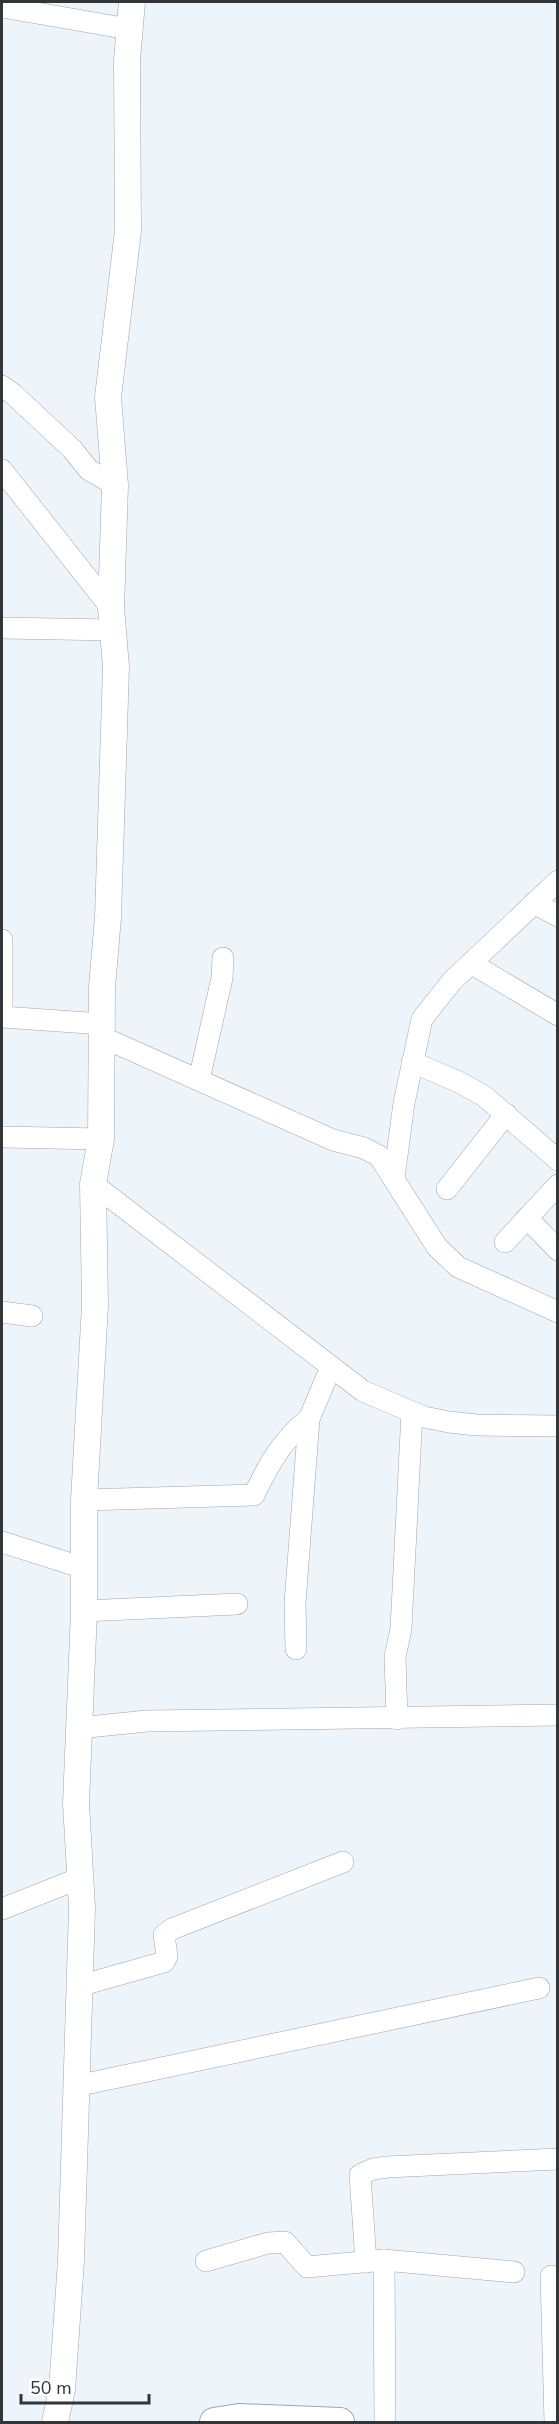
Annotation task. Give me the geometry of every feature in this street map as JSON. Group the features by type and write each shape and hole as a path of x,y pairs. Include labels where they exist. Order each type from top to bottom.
{"main road":[{"path":"214,2422 238,2418 340,2422"}],"street":[{"path":"55,2422 62,2391 71,2261 79,1986 80,1878 76,1803 84,1611 84,1500 94,1326 93,1184 101,1139 102,987 108,917 116,667 112,619 115,485 108,397 128,231 127,60 132,2"},
{"path":"2,7 129,29"},
{"path":"2,386 14,394 72,449 89,470 115,485"},
{"path":"2,470 112,619"},
{"path":"2,628 112,619"},
{"path":"394,1178 412,1062 422,1019 452,981 558,881"},
{"path":"534,903 558,916"},
{"path":"2,950 2,1017 102,1031 199,1080 333,1140 364,1148 379,1156 437,1247 458,1267 558,1312"},
{"path":"199,1080 222,978 223,958"},
{"path":"472,964 558,1015"},
{"path":"412,1062 459,1082 484,1096 558,1160"},
{"path":"447,1189 506,1114"},
{"path":"2,1137 101,1139"},
{"path":"93,1184 363,1391 432,1418 476,1425 558,1426"},
{"path":"505,1242 558,1185"},
{"path":"527,1218 558,1250"},
{"path":"2,1312 32,1316"},
{"path":"296,1649 295,1603 309,1419 331,1367"},
{"path":"397,1719 395,1656 401,1629 412,1412"},
{"path":"84,1500 254,1496 278,1450 296,1428 309,1419"},
{"path":"2,1542 84,1568"},
{"path":"84,1611 237,1604"},
{"path":"78,1728 147,1721 558,1715"},
{"path":"79,1986 164,1962 167,1956 164,1935 172,1929 343,1862"},
{"path":"2,1909 80,1878"},
{"path":"76,2086 540,1988"},
{"path":"385,2422 375,2261 360,2175 373,2169 387,2167 558,2159"},
{"path":"206,2261 268,2243 285,2242 307,2267 375,2261 514,2272"},
{"path":"551,2276 555,2422"}]}
